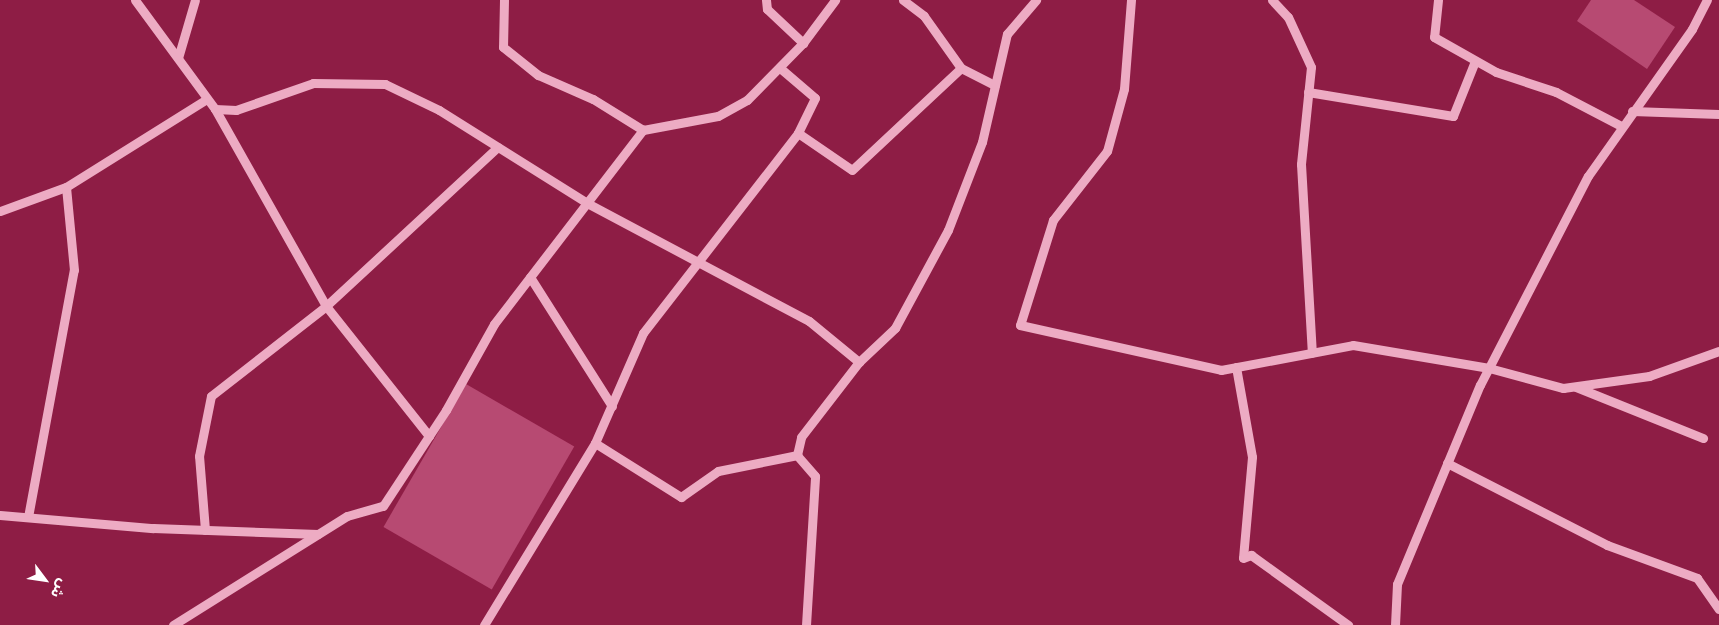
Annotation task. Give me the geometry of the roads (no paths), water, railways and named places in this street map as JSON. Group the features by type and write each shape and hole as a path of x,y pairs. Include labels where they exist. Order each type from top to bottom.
{"street":[{"path":"135,0 215,109 326,306 429,436"},
{"path":"178,58 195,0"},
{"path":"504,0 503,47 538,75 593,99 643,130"},
{"path":"766,0 767,8 803,42"},
{"path":"173,625 347,516 383,506 429,436 494,324 643,130 718,116 747,100 780,68 803,42 835,0"},
{"path":"903,0 924,16 961,68 995,85"},
{"path":"796,455 801,437 859,362 894,328 948,230 982,142 1007,34 1036,0"},
{"path":"1131,0 1124,89 1107,152 1053,220 1020,325 1222,370 1353,345 1489,368 1563,388 1649,376 1719,351"},
{"path":"1272,0 1288,17 1311,67 1301,164 1312,353"},
{"path":"1438,0 1434,37 1496,72 1556,92 1621,126"},
{"path":"1395,625 1397,584 1489,368 1588,176 1621,126 1692,29 1707,0"},
{"path":"1308,92 1453,116 1475,61"},
{"path":"484,625 596,443 643,332 699,264 798,133 815,98 780,68"},
{"path":"798,133 852,170 961,68"},
{"path":"215,109 236,110 313,83 385,84 439,110 587,203 809,321 859,362"},
{"path":"0,211 66,187 208,99"},
{"path":"1632,111 1719,114"},
{"path":"205,530 199,456 211,396 326,306 498,146"},
{"path":"28,517 74,270 66,187"},
{"path":"530,277 612,406"},
{"path":"1236,367 1252,458 1244,558 1251,555 1348,625"},
{"path":"1574,386 1703,438"},
{"path":"596,443 682,497 718,471 796,455"},
{"path":"796,455 815,476 806,625"},
{"path":"1447,463 1607,545 1697,578 1719,609"},
{"path":"0,515 205,530 318,534"}]}
